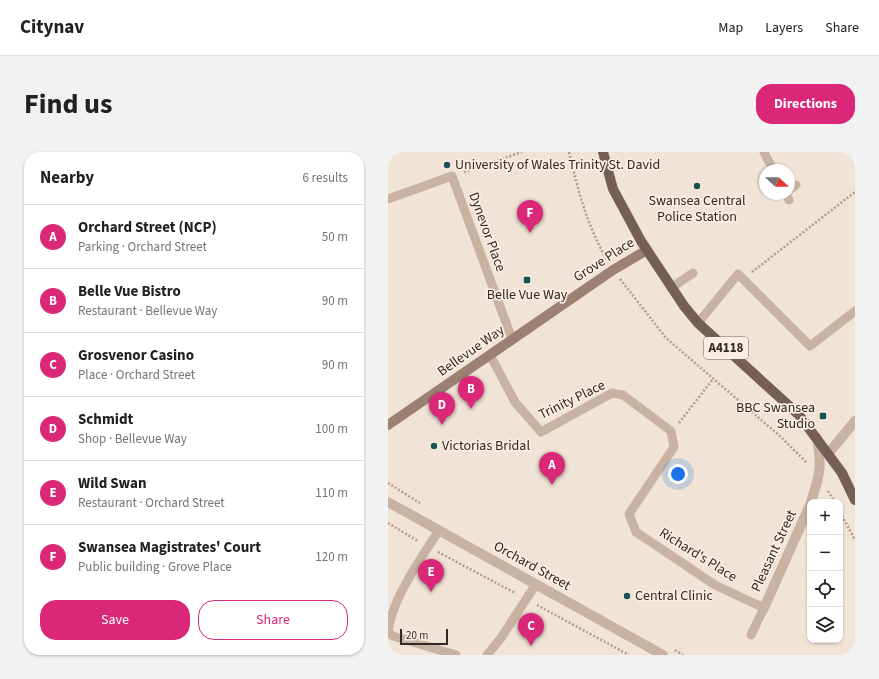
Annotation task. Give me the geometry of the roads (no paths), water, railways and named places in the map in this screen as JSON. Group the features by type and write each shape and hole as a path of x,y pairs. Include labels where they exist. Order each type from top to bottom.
{"main road":[{"name":"Grove Place","path":"569,300 613,270 647,250 613,189 603,152"},
{"name":"A4118","path":"647,250 671,288 698,323 800,415 842,473 855,500"},
{"name":"Bellevue Way","path":"388,425 569,300"}],"street":[{"path":"828,454 855,421"},
{"name":"Pleasant Street","path":"812,499 820,468 820,458 816,436"},
{"name":"Orchard Street","path":"388,502 663,655"},
{"name":"Pleasant Street","path":"764,608 807,512"}],"lane":[{"path":"764,152 770,164"},
{"name":"Dynevor Place","path":"388,200 452,176 512,340"},
{"path":"671,288 693,273"},
{"path":"698,323 738,274 810,346 855,311"},
{"name":"Trinity Place","path":"490,355 515,402 541,432 612,393 623,395 671,431 674,447 629,514"},
{"name":"Richard's Place","path":"629,514 636,532 715,585 764,608"},
{"path":"439,530 404,589 390,622 388,632 393,636 456,655"},
{"path":"486,655 500,638 536,584"},
{"path":"751,635 764,608"}],"place":[{"name":"University of Wales Trinity St. David","path":"447,165"},
{"name":"Swansea Central Police Station","path":"697,186"},
{"name":"Swansea Magistrates' Court","path":"530,233"},
{"name":"Belle Vue Way","path":"527,280"},
{"name":"Belle Vue Bistro","path":"471,409"},
{"name":"BBC Swansea Studio","path":"823,416"},
{"name":"Schmidt","path":"442,425"},
{"name":"Victorias Bridal","path":"434,446"},
{"name":"Orchard Street (NCP)","path":"552,485"},
{"name":"Wild Swan","path":"431,592"},
{"name":"Central Clinic","path":"627,596"},
{"name":"Grosvenor Casino","path":"531,646"}]}
